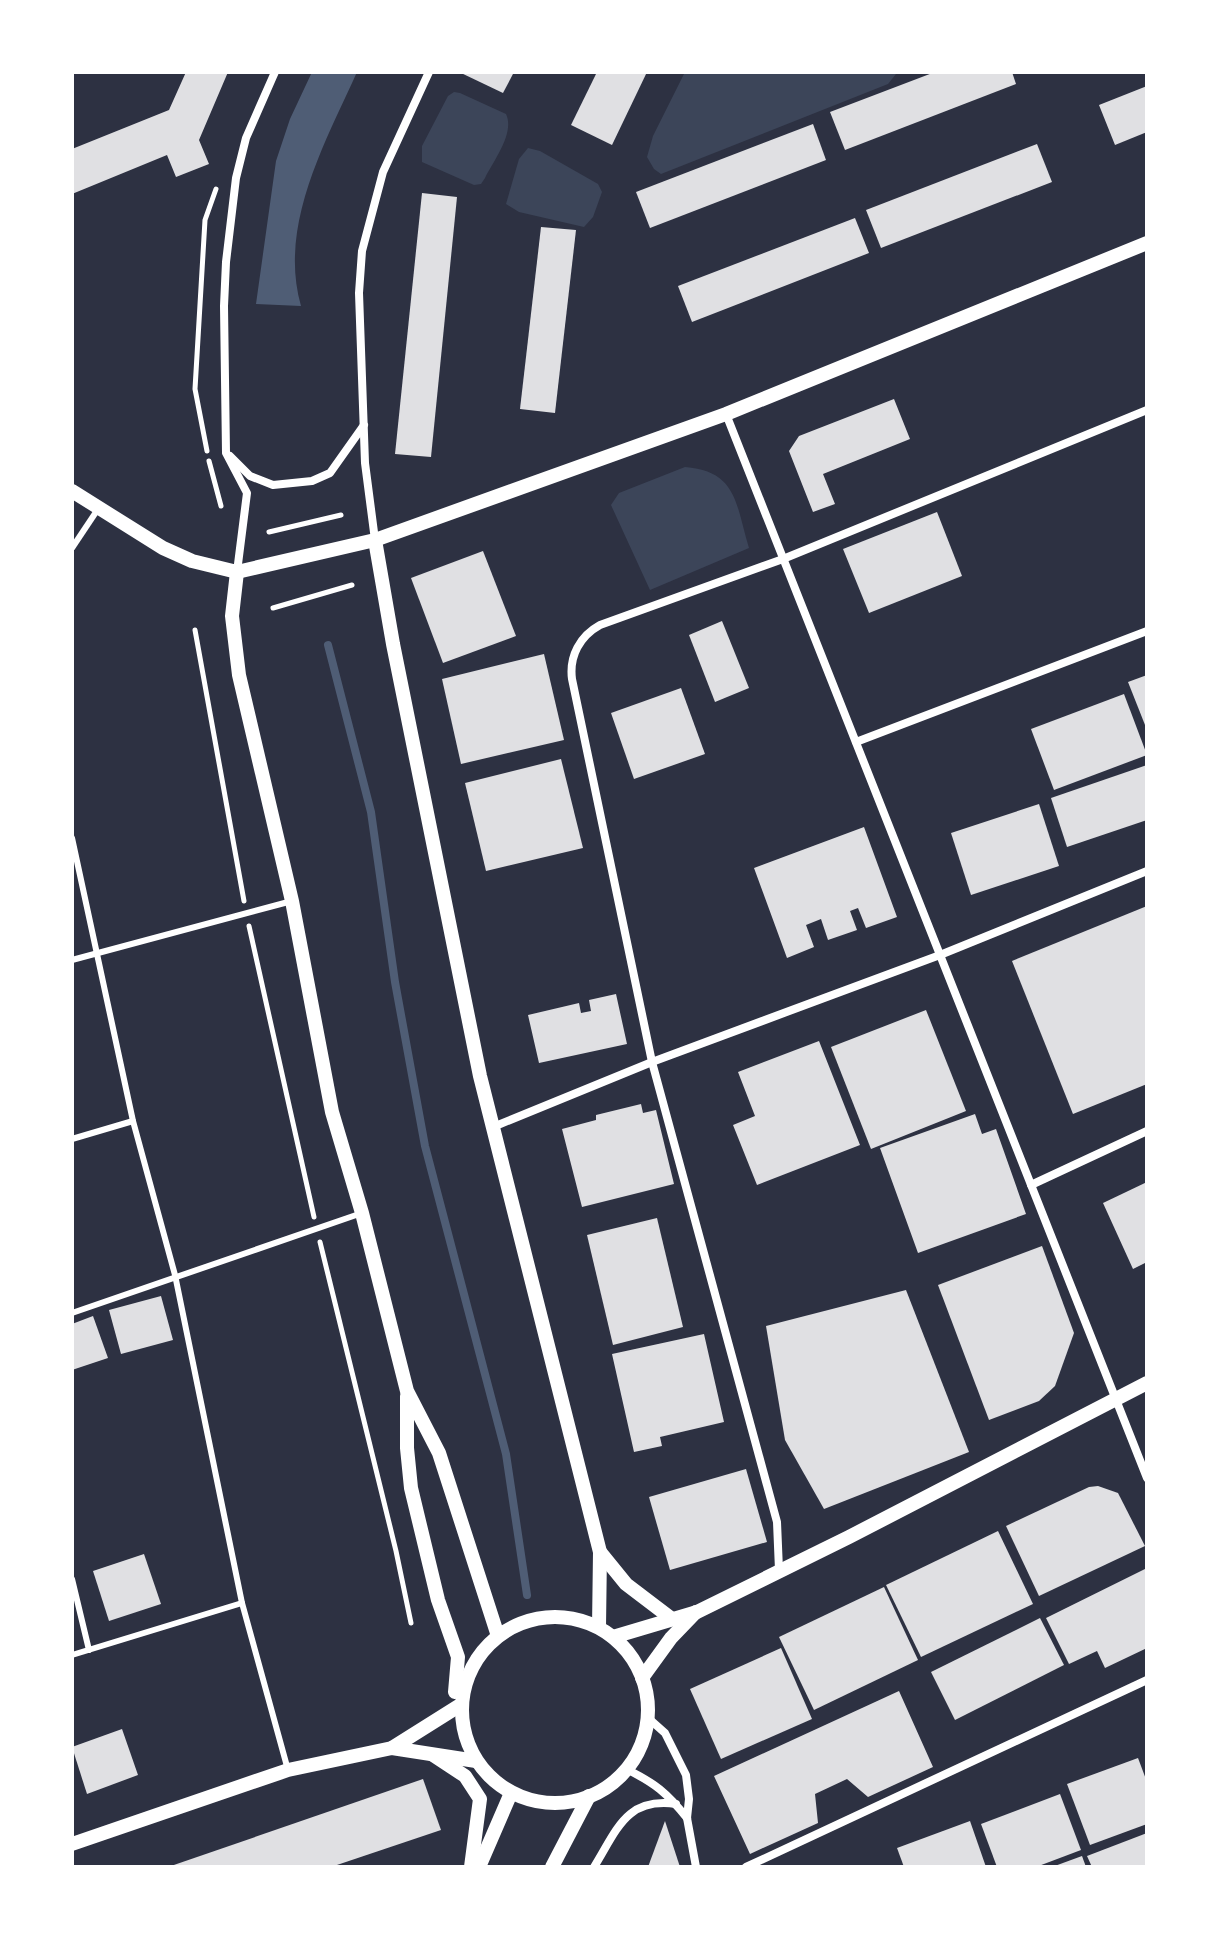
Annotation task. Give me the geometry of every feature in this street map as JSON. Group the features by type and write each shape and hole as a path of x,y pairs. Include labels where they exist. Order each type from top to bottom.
{"street":[{"path":"275,72 246,138 236,178 224,306 226,453 247,493 232,616 239,675 292,901 332,1112 362,1213 407,1391 439,1453 498,1636"},
{"path":"429,72 383,172 362,251 359,293 365,463 393,644 480,1076 600,1552 599,1627"},
{"path":"72,491 137,533 192,561 237,572 375,540 726,414 1147,243"},
{"path":"779,1570 777,1522 652,1062 572,679 572,660 582,639 600,625 783,559 1147,410"},
{"path":"726,414 1147,1478"},
{"path":"226,453 250,476 273,485 312,481 330,473 365,423"},
{"path":"856,742 1147,631"},
{"path":"493,1127 652,1062 940,955 1147,871"},
{"path":"1031,1185 1147,1131"},
{"path":"613,1637 697,1612 1147,1383"},
{"path":"72,1844 288,1770 392,1748 457,1707 473,1666 484,1649 498,1636 521,1623 548,1617 574,1618 599,1627 625,1649 642,1678 647,1697 644,1736 626,1769 609,1785 589,1796 550,1803 511,1793 491,1779 476,1761 457,1707 458,1657 438,1600 411,1488 407,1391"},
{"path":"600,1552 626,1584 672,1619"},
{"path":"642,1678 671,1638 697,1612"},
{"path":"746,1867 1147,1680"},
{"path":"647,1717 665,1733 686,1775 689,1799 687,1818 696,1867"},
{"path":"392,1748 476,1761"},
{"path":"433,1755 465,1776 480,1799 471,1867"},
{"path":"626,1769 669,1794 687,1818"},
{"path":"479,1867 511,1793"},
{"path":"552,1867 589,1796"},
{"path":"594,1867 623,1819 638,1807 658,1802 676,1804"}],"lane":[{"path":"72,548 98,509"},
{"path":"72,838 133,1121 175,1275 242,1603 288,1770"},
{"path":"72,960 292,901"},
{"path":"72,1139 133,1121"},
{"path":"72,1313 362,1213"},
{"path":"72,1579 89,1650"},
{"path":"72,1655 242,1603"}],"path":[{"path":"269,532 341,515"},
{"path":"273,608 352,585"},
{"path":"195,630 246,913 316,1228 411,1623"}],"shaded area":[{"path":"312,72 357,72 319,156 300,216 295,276 301,306 256,304 276,161 290,119"},
{"path":"685,72 896,74 888,84 661,174 647,157 653,136"},
{"path":"454,92 506,114 506,138 481,184 474,185 422,162 422,146 448,96"},
{"path":"528,148 540,151 598,184 602,192 593,217 584,227 519,212 506,204 519,159"},
{"path":"685,467 716,475 725,483 737,505 749,548 650,590 611,505 619,493"}],"building":[{"path":"186,72 228,72 199,140 209,164 176,177 167,155 72,194 72,149 169,110"},
{"path":"459,72 514,72 503,93"},
{"path":"597,72 647,72 612,145 571,125"},
{"path":"935,72 1012,72 1016,84 845,150 830,112"},
{"path":"1147,86 1147,132 1115,145 1099,105"},
{"path":"813,124 826,160 650,228 636,192"},
{"path":"1037,144 1052,182 881,248 866,210"},
{"path":"422,193 457,197 431,457 395,454"},
{"path":"855,218 869,253 692,322 678,286"},
{"path":"541,227 576,230 555,413 520,409"},
{"path":"894,399 910,439 823,474 835,504 813,512 789,451 799,436"},
{"path":"937,512 962,576 869,613 843,549"},
{"path":"483,551 516,636 443,663 411,578"},
{"path":"722,621 749,688 715,702 689,635"},
{"path":"544,654 564,740 461,764 442,679"},
{"path":"1147,675 1147,730 1128,682"},
{"path":"681,688 705,754 634,779 611,713"},
{"path":"1124,694 1147,755 1054,790 1031,729"},
{"path":"561,759 583,848 486,871 465,783"},
{"path":"1147,765 1147,820 1067,847 1051,798"},
{"path":"1039,804 1059,866 971,895 951,833"},
{"path":"864,827 897,917 866,928 858,908 850,911 857,930 828,940 821,919 806,925 814,947 787,958 754,868"},
{"path":"1147,906 1147,1084 1073,1114 1012,961"},
{"path":"616,994 627,1044 539,1063 528,1015 579,1003 581,1013 591,1011 589,1000"},
{"path":"926,1010 966,1111 871,1149 831,1047"},
{"path":"819,1041 860,1145 757,1185 733,1125 755,1116 738,1072"},
{"path":"641,1104 643,1113 656,1110 674,1184 582,1207 562,1129 596,1120 596,1115"},
{"path":"975,1114 982,1134 996,1129 1026,1214 918,1253 880,1148"},
{"path":"1147,1182 1147,1262 1133,1269 1103,1203"},
{"path":"657,1218 683,1327 613,1345 587,1235"},
{"path":"1042,1246 1074,1333 1055,1386 1039,1401 989,1420 938,1285"},
{"path":"906,1290 969,1452 824,1509 785,1440 766,1326"},
{"path":"161,1296 173,1340 121,1354 109,1310"},
{"path":"93,1316 108,1358 72,1370 72,1324"},
{"path":"704,1334 724,1422 660,1437 662,1446 634,1452 612,1354"},
{"path":"746,1469 767,1542 670,1570 649,1497"},
{"path":"1098,1486 1118,1493 1145,1546 1039,1596 1006,1526 1089,1487"},
{"path":"998,1531 1033,1604 921,1657 886,1585"},
{"path":"144,1554 161,1604 109,1621 93,1571"},
{"path":"1147,1568 1147,1648 1105,1668 1097,1651 1069,1664 1046,1618"},
{"path":"884,1587 918,1660 814,1710 779,1637"},
{"path":"1040,1618 1064,1665 955,1720 931,1672"},
{"path":"781,1648 812,1719 721,1759 690,1689"},
{"path":"899,1691 933,1767 868,1797 847,1779 815,1794 818,1823 750,1854 714,1776"},
{"path":"122,1729 138,1775 87,1794 72,1747"},
{"path":"1138,1758 1147,1782 1147,1824 1090,1845 1067,1784"},
{"path":"423,1779 441,1830 331,1867 168,1867"},
{"path":"1060,1794 1081,1850 1036,1867 997,1867 981,1824"},
{"path":"665,1821 680,1867 648,1867"},
{"path":"970,1821 986,1867 904,1867 897,1848"},
{"path":"1147,1833 1147,1867 1092,1867 1087,1856"},
{"path":"1082,1856 1086,1867 1052,1867"}],"waterway":[{"path":"328,645 371,812 395,982 425,1146 506,1454 527,1595"}]}
